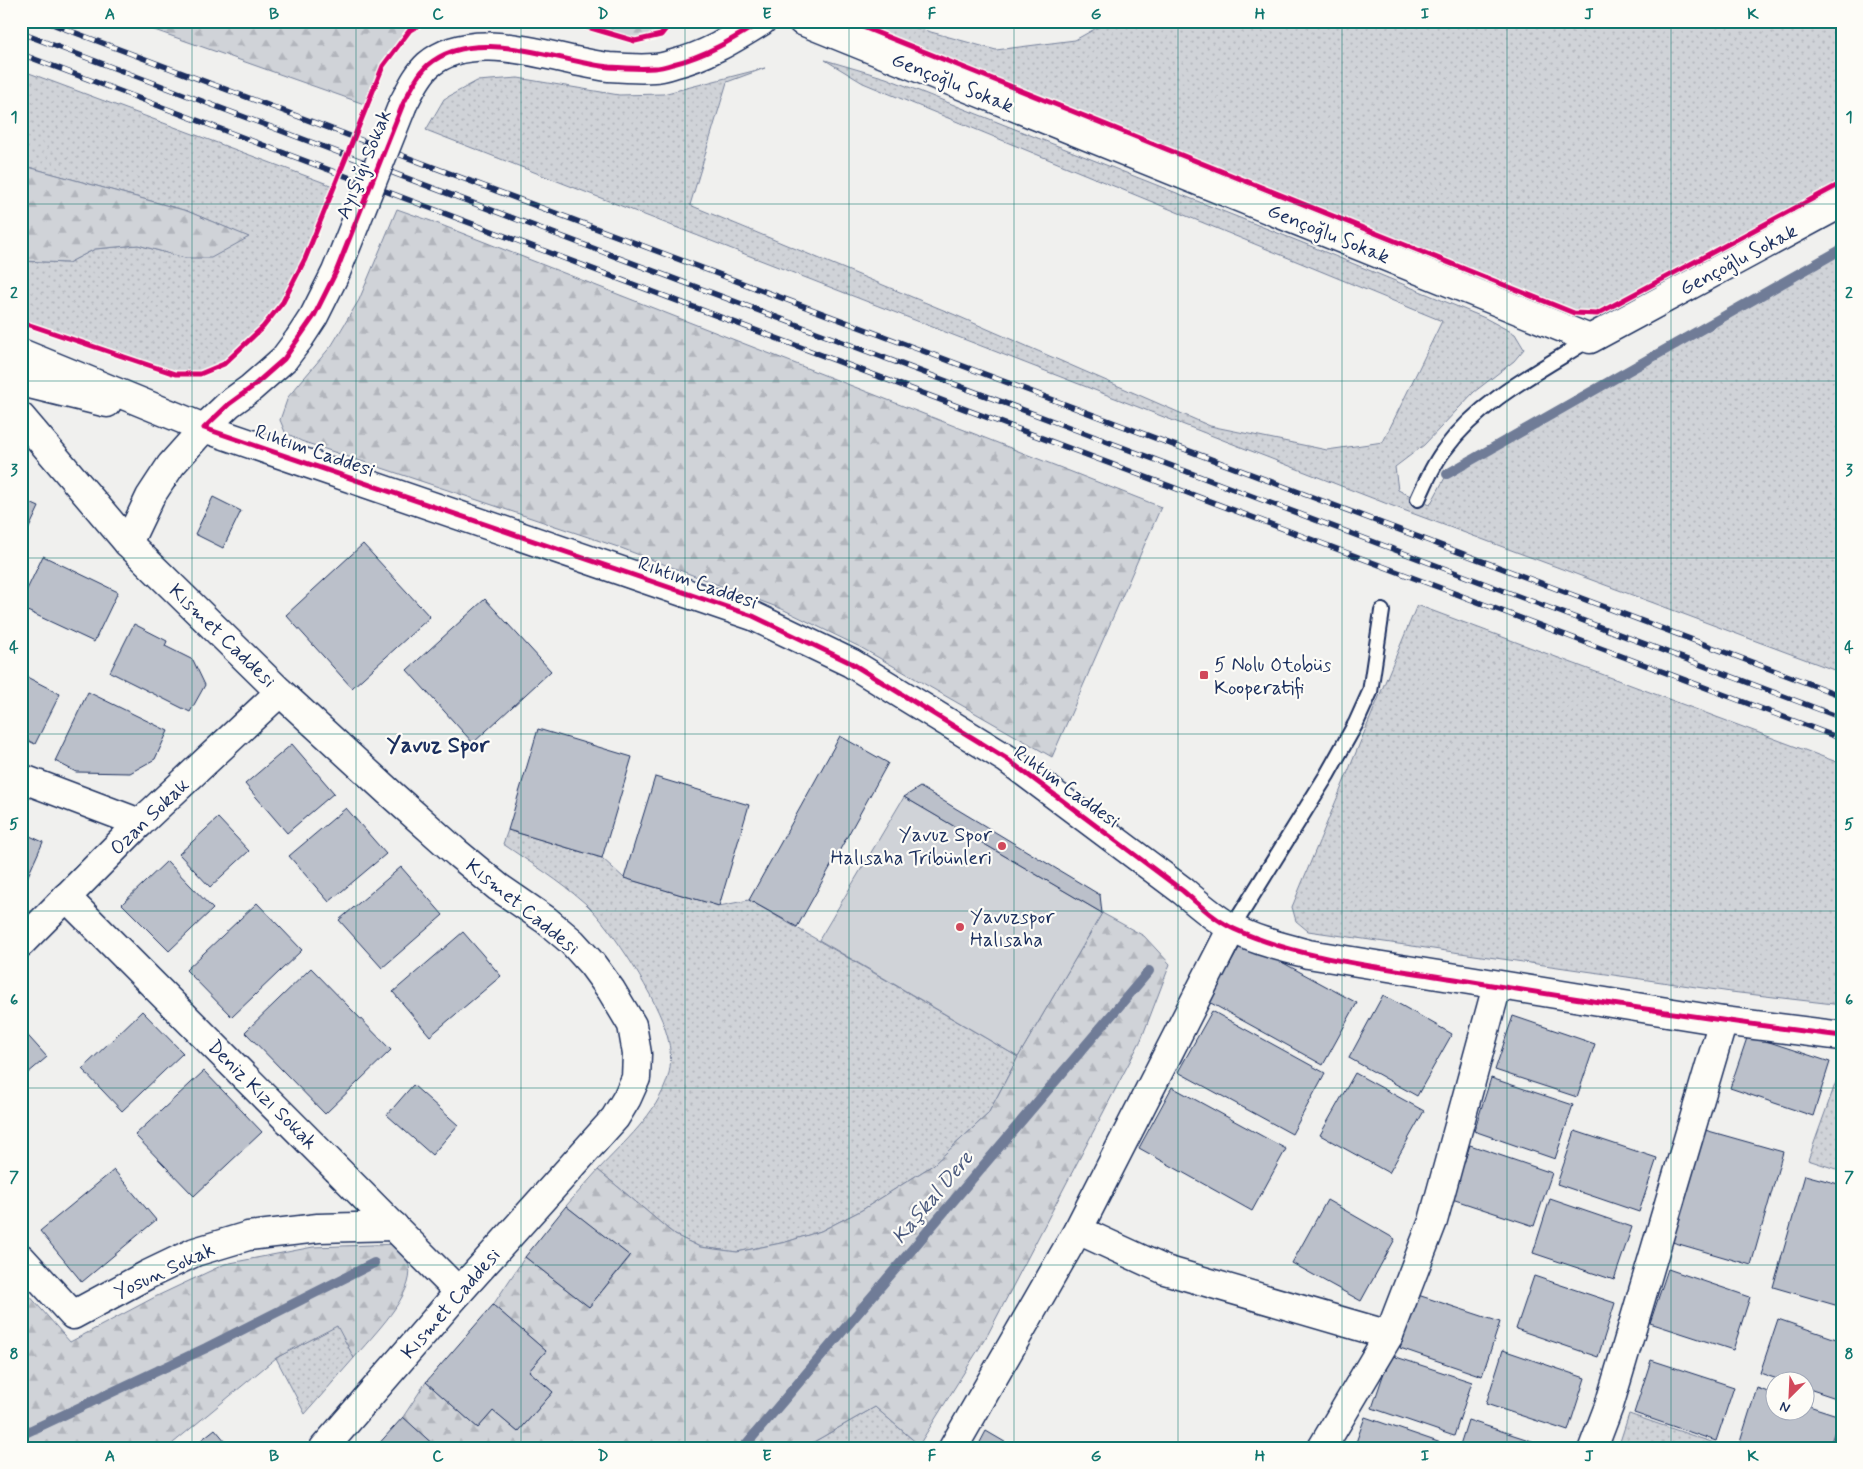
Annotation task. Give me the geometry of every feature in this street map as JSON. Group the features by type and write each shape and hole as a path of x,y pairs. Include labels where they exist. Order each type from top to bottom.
{"street":[{"name":"Ayışığı Sokak","path":"128,543 150,497 171,465 204,428 229,404 251,388 284,359 314,316 336,272 403,104 427,66 446,54 468,48 500,46 609,67 656,68 687,61 720,47 762,21"},
{"name":"Gençoğlu Sokak","path":"802,21 1590,339 1842,203"},
{"name":"Rıhtım Caddesi","path":"21,353 204,428 754,616 801,638 851,663 1007,759 1182,891 1199,906 1232,928 1274,945 1308,954 1497,986 1723,1021 1842,1036"},
{"name":"Rıhtım Caddesi","path":"21,382 204,428"},
{"name":"Kısmet Caddesi","path":"21,417 128,543 280,692 457,853 572,942 612,990 632,1025 637,1054 636,1078 628,1098 615,1118 459,1292 324,1448"},
{"name":"Ozan Sokak","path":"21,943 140,823 280,692"},
{"path":"21,778 140,823"},
{"name":"Deniz Kızı Sokak","path":"66,897 459,1292"},
{"path":"953,1448 1078,1230 1232,928"},
{"path":"1322,1448 1389,1335 1433,1221 1497,986"},
{"path":"1593,1448 1609,1406 1723,1021"},
{"name":"Yosun Sokak","path":"21,1258 73,1315 147,1275 195,1252 248,1236 318,1228 394,1226"},
{"path":"1078,1230 1164,1270 1389,1335"}],"lane":[{"path":"1418,499 1431,470 1445,448 1465,424 1494,400 1590,339"},
{"path":"1232,928 1327,775 1356,723 1370,692 1382,611"}],"green space":[{"path":"129,21 426,21 410,30 383,66 367,105"},
{"path":"567,21 672,21 661,35 635,41"},
{"path":"848,21 891,21 996,50 1075,40 1109,21 1842,21 1842,183 1597,314 1574,313"},
{"path":"825,60 886,78 1303,243 1485,318 1515,334 1524,349 1514,361 1474,392 1424,445 1395,467 1398,490 1430,505 1447,474 1842,249 1842,673 1390,505 426,130 444,99 477,81 518,78 619,95 663,94 765,68 727,82 690,205 953,314 1210,426 1327,450 1383,442 1442,321 863,83"},
{"path":"21,70 333,186 305,259 283,302 263,327 224,364 200,374 175,374 21,320 21,261 68,263 95,249 138,245 185,258 248,237 187,211 21,165"},
{"path":"21,165 187,211 249,237 211,258 185,258 138,245 95,249 68,263 21,261"},
{"path":"397,209 1161,507 1052,757 860,647 782,609 621,548 301,441 285,432 280,420 288,397 332,345 359,300"},
{"path":"1417,605 1842,764 1842,1005 1731,992 1308,931 1296,921 1292,907"},
{"name":"Yavuzspor Halısaha","path":"904,797 1102,913 1018,1057 819,940"},
{"path":"508,830 602,858 624,878 719,906 749,900 1018,1057 988,1114 933,1165 862,1210 821,1231 786,1242 737,1252 700,1247 675,1235 598,1170 639,1127 663,1090 668,1077 670,1061 667,1035 645,985 609,930 586,904 545,872 503,844"},
{"path":"1102,913 1144,936 1170,964 1141,1040 988,1334 919,1445 875,1407 803,1448 437,1448 403,1417 426,1382 478,1428 493,1411 518,1432 553,1392 529,1371 546,1351 493,1305 525,1257 589,1307 630,1257 566,1206 598,1170 675,1235 700,1247 737,1252 786,1242 821,1231 862,1210 933,1165 988,1114 1018,1057"},
{"path":"1842,1065 1842,1171 1808,1160"},
{"path":"399,1244 409,1266 406,1289 381,1327 354,1358 337,1326 276,1358 167,1448 21,1448 21,1286 70,1342 157,1296 225,1264 313,1247"},
{"path":"338,1325 354,1358 305,1414 276,1358"},
{"path":"875,1407 919,1445 918,1448 803,1448"},
{"path":"1629,1414 1729,1448 1618,1448"}],"building":[{"path":"213,497 241,511 223,548 195,534"},
{"path":"21,499 39,507 21,545"},
{"path":"363,544 430,617 352,688 286,615"},
{"path":"43,556 118,592 94,642 21,608 21,602"},
{"path":"485,599 551,671 473,743 407,670"},
{"path":"134,624 167,641 165,646 193,660 205,685 190,712 110,672"},
{"path":"21,674 60,694 35,744 21,737"},
{"path":"88,692 168,731 155,759 130,773 76,772 55,761"},
{"path":"538,729 632,757 602,858 508,830"},
{"path":"840,736 888,763 797,927 749,900"},
{"path":"292,744 334,793 287,833 245,784"},
{"path":"655,777 749,805 719,906 624,878"},
{"name":"Yavuz Spor Halısaha Tribünleri","path":"920,787 1100,895 1102,913 904,797"},
{"path":"346,808 386,854 329,902 289,856"},
{"path":"218,818 249,851 210,887 179,854"},
{"path":"21,832 43,842 27,878 21,875"},
{"path":"167,861 213,909 169,951 122,904"},
{"path":"401,867 443,915 382,968 339,920"},
{"path":"257,903 302,950 232,1017 186,970"},
{"path":"463,932 501,976 430,1036 393,992"},
{"path":"1243,941 1357,1003 1323,1065 1209,1002"},
{"path":"311,968 391,1050 325,1114 245,1032"},
{"path":"1383,995 1452,1034 1417,1096 1349,1058"},
{"path":"142,1011 183,1053 122,1111 82,1069"},
{"path":"1212,1011 1325,1073 1292,1134 1178,1072"},
{"path":"1513,1016 1595,1044 1577,1097 1495,1070"},
{"path":"21,1028 47,1057 21,1079"},
{"path":"1748,1035 1830,1062 1813,1116 1730,1088"},
{"path":"204,1071 262,1132 194,1196 135,1135"},
{"path":"1355,1073 1424,1111 1389,1173 1320,1135"},
{"path":"1491,1078 1573,1105 1555,1159 1474,1131"},
{"path":"413,1085 458,1125 432,1155 387,1115"},
{"path":"1172,1087 1286,1149 1252,1211 1139,1148"},
{"path":"1705,1130 1783,1152 1751,1265 1672,1242"},
{"path":"1575,1131 1657,1158 1639,1212 1557,1184"},
{"path":"1470,1145 1552,1173 1534,1226 1452,1199"},
{"path":"114,1170 156,1220 82,1282 40,1231"},
{"path":"1805,1175 1842,1185 1842,1307 1773,1287"},
{"path":"1550,1199 1632,1227 1614,1280 1533,1253"},
{"path":"1327,1200 1395,1239 1361,1301 1292,1263"},
{"path":"566,1206 630,1256 589,1307 525,1257"},
{"path":"1668,1269 1750,1297 1733,1350 1650,1323"},
{"path":"1534,1276 1615,1303 1598,1357 1516,1329"},
{"path":"1418,1295 1500,1322 1482,1376 1400,1348"},
{"path":"493,1305 546,1351 529,1371 553,1392 518,1432 493,1411 478,1428 426,1382"},
{"path":"1778,1319 1842,1341 1842,1400 1816,1391 1816,1372 1766,1372 1766,1375 1760,1373"},
{"path":"1503,1350 1585,1378 1568,1431 1486,1404"},
{"path":"1390,1355 1472,1382 1454,1436 1372,1408"},
{"path":"1651,1360 1734,1387 1716,1441 1634,1413"},
{"path":"1757,1388 1766,1391 1766,1422 1816,1422 1816,1408 1840,1416 1829,1448 1756,1448 1740,1442"},
{"path":"403,1417 437,1448 375,1448"},
{"path":"1365,1417 1447,1445 1446,1448 1354,1448"},
{"path":"1468,1420 1550,1447 1459,1448"},
{"path":"215,1429 231,1448 191,1448"},
{"path":"986,1431 1015,1448 977,1448"}],"waterway":[{"path":"1447,474 1842,249"},
{"name":"Kaşkal Dere","path":"743,1448 1149,971"},
{"path":"21,1435 206,1348 374,1263"}],"railway":[{"path":"44,21 1842,696"},
{"path":"21,33 1842,718"},
{"path":"21,54 1842,739"}],"cycle path":[{"path":"21,322 175,374 200,374 224,364 263,327 283,302 305,259 383,66 410,30 426,21"},
{"path":"567,21 635,41 661,35 672,21"},
{"path":"762,21 708,52 659,68 609,67 540,53 491,46 468,48 447,53 428,65 417,78 403,104 336,272 314,316 284,359 251,388 229,404 204,428 753,616 851,663 1007,759 1183,891 1213,916 1234,929 1261,940 1317,956 1374,967 1651,1010 1842,1036"},
{"path":"848,21 1574,313 1597,314 1842,183"}],"place":[{"name":"5 Nolu Otobüs Kooperatifi","path":"1204,675"},
{"name":"Yavuz Spor Halısaha Tribünleri","path":"1002,846"},
{"name":"Yavuzspor Halısaha","path":"960,927"}],"district":[{"name":"Yavuz Spor","path":"438,744"}]}
